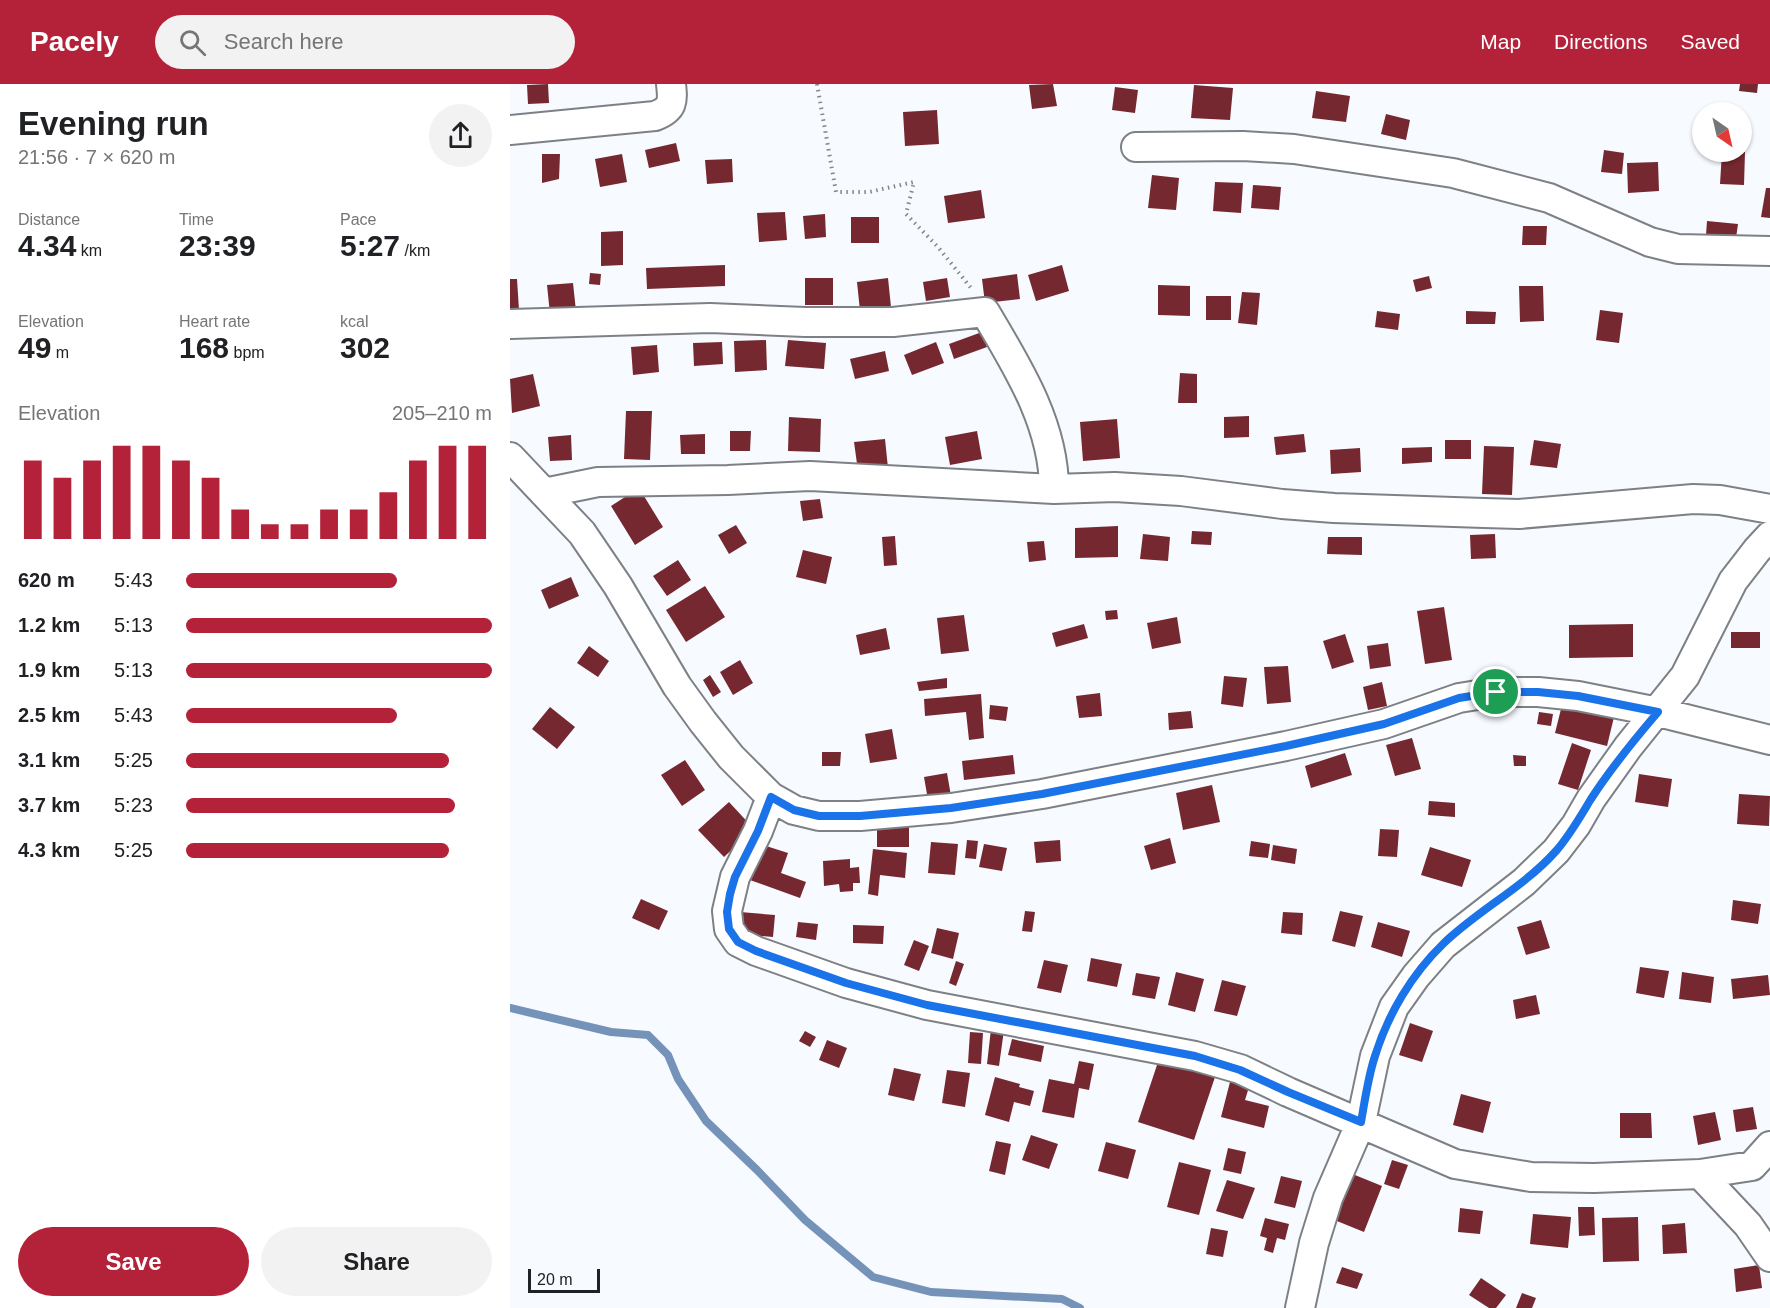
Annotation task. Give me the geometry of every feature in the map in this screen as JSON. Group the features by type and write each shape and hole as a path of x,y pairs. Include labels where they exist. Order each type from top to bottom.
{"street":[{"path":"510,130 655,116 665,112 671,105 673,96 671,84"},
{"path":"1136,147 1243,146 1294,149 1441,171 1549,198 1650,242 1678,249 1770,251"},
{"path":"510,324 710,318 805,322 892,322 985,312 1025,383 1042,423 1051,451 1054,489"},
{"path":"515,468 582,533 618,586 678,686 731,757 771,797 794,810 819,816 860,816 951,808 1066,790 1384,724 1459,698 1496,692 1538,692 1578,696 1658,712 1770,740"},
{"path":"543,493 598,482 810,476 1054,489 1115,487 1181,490 1282,504 1484,513 1519,514 1693,500 1720,500 1770,509"},
{"path":"1300,1308 1314,1243 1328,1198 1361,1122 1375,1056 1394,1007 1416,976 1443,945 1524,882 1556,851 1628,747 1685,676 1733,581 1770,536"},
{"path":"771,797 758,831 735,877 727,912 729,929 738,942 756,951 846,983 927,1005 1195,1056 1240,1070 1455,1164 1496,1172 1531,1177 1584,1178 1700,1174 1752,1166 1770,1146"},
{"path":"1700,1174 1748,1225 1770,1257"}],"path":[{"path":"817,84 836,192 869,192 914,182 906,214 938,247 972,290 985,312"}],"building":[{"path":"548,84 549,103 528,104 527,85"},
{"path":"1053,84 1057,106 1032,109 1029,85"},
{"path":"1740,84 1758,84 1757,93 1739,91"},
{"path":"1194,85 1233,88 1230,120 1191,118"},
{"path":"1115,87 1138,90 1135,113 1112,110"},
{"path":"1316,91 1350,96 1346,122 1312,118"},
{"path":"937,110 939,144 905,146 903,112"},
{"path":"1386,114 1410,120 1406,140 1381,134"},
{"path":"676,143 680,161 649,168 645,150"},
{"path":"1604,150 1624,153 1622,174 1601,172"},
{"path":"542,154 560,154 559,179 542,183"},
{"path":"622,154 627,182 600,187 595,159"},
{"path":"732,159 733,182 707,184 705,160"},
{"path":"1658,162 1659,191 1628,193 1627,163"},
{"path":"1721,162 1745,162 1744,185 1720,184"},
{"path":"1152,175 1179,178 1176,210 1148,208"},
{"path":"1215,182 1243,183 1241,213 1213,211"},
{"path":"1253,185 1281,187 1279,210 1251,208"},
{"path":"1766,188 1770,188 1770,218 1761,217"},
{"path":"981,190 985,218 948,223 944,196"},
{"path":"785,212 787,240 759,242 757,213"},
{"path":"825,214 826,237 805,239 803,216"},
{"path":"851,217 879,217 879,243 851,243"},
{"path":"1707,221 1738,224 1736,238 1706,235"},
{"path":"1523,226 1547,226 1546,245 1522,245"},
{"path":"623,231 623,265 601,266 601,232"},
{"path":"725,265 725,286 647,289 646,268"},
{"path":"1062,265 1069,291 1036,301 1028,275"},
{"path":"590,273 601,274 600,285 589,284"},
{"path":"1017,274 1020,299 985,303 982,279"},
{"path":"1429,276 1432,288 1416,292 1413,280"},
{"path":"805,278 833,278 833,305 805,305"},
{"path":"888,278 891,307 860,311 857,282"},
{"path":"947,278 950,297 926,301 923,282"},
{"path":"510,279 517,279 519,310 510,310"},
{"path":"573,283 576,311 550,314 547,285"},
{"path":"1158,285 1190,286 1190,316 1158,315"},
{"path":"1519,286 1543,286 1544,321 1520,322"},
{"path":"1242,292 1260,293 1257,325 1238,323"},
{"path":"1206,296 1231,296 1231,320 1206,320"},
{"path":"1600,310 1623,313 1619,343 1596,340"},
{"path":"1377,311 1400,314 1398,330 1375,327"},
{"path":"1466,311 1496,312 1495,324 1466,324"},
{"path":"982,332 987,347 954,359 949,344"},
{"path":"766,340 767,370 735,372 734,341"},
{"path":"788,340 826,343 824,369 785,366"},
{"path":"722,342 723,364 694,366 693,343"},
{"path":"936,342 944,363 912,375 904,355"},
{"path":"657,345 659,372 633,375 631,347"},
{"path":"885,351 889,371 855,379 850,359"},
{"path":"1180,373 1197,374 1197,403 1178,403"},
{"path":"533,374 540,406 512,413 510,379"},
{"path":"626,411 652,411 650,460 624,459"},
{"path":"1249,416 1249,437 1224,438 1224,417"},
{"path":"789,417 821,419 820,452 788,451"},
{"path":"1117,419 1120,458 1083,461 1080,422"},
{"path":"730,431 751,431 750,451 730,451"},
{"path":"977,431 982,459 950,465 945,437"},
{"path":"705,434 705,454 681,454 680,435"},
{"path":"1304,434 1306,452 1276,455 1274,437"},
{"path":"571,435 572,460 550,461 548,437"},
{"path":"885,439 888,468 858,471 854,442"},
{"path":"1445,440 1471,440 1471,459 1445,459"},
{"path":"1534,440 1561,444 1557,468 1530,465"},
{"path":"1484,446 1514,447 1512,495 1482,494"},
{"path":"1432,447 1432,462 1402,464 1402,448"},
{"path":"1360,448 1361,472 1331,474 1330,450"},
{"path":"639,488 663,527 635,545 611,506"},
{"path":"820,499 823,518 803,521 800,501"},
{"path":"736,525 747,543 729,554 718,535"},
{"path":"1118,526 1118,557 1075,558 1075,528"},
{"path":"1192,531 1212,532 1211,545 1191,544"},
{"path":"1143,534 1170,537 1168,561 1140,559"},
{"path":"1495,534 1496,558 1471,559 1470,535"},
{"path":"895,536 897,565 884,566 882,537"},
{"path":"1328,537 1362,537 1362,555 1327,554"},
{"path":"1044,541 1046,560 1029,562 1027,542"},
{"path":"803,550 832,557 826,584 796,577"},
{"path":"678,560 691,580 667,596 653,576"},
{"path":"571,577 579,596 549,609 541,590"},
{"path":"705,586 725,617 686,642 666,610"},
{"path":"1444,607 1452,660 1425,664 1417,611"},
{"path":"1117,610 1118,619 1106,620 1105,611"},
{"path":"964,615 969,651 941,654 937,618"},
{"path":"1177,617 1181,643 1152,649 1147,623"},
{"path":"1084,624 1088,638 1056,647 1052,633"},
{"path":"1633,624 1633,657 1569,658 1569,625"},
{"path":"886,628 890,649 860,655 856,635"},
{"path":"1731,632 1760,632 1760,648 1731,648"},
{"path":"1345,634 1354,662 1332,669 1323,641"},
{"path":"1388,643 1391,666 1370,669 1367,646"},
{"path":"589,646 609,661 598,677 577,663"},
{"path":"740,660 753,683 733,695 720,672"},
{"path":"1288,666 1291,702 1267,704 1264,667"},
{"path":"710,675 721,692 713,697 703,680"},
{"path":"1224,676 1247,678 1243,707 1221,704"},
{"path":"947,678 947,688 919,691 917,682"},
{"path":"1382,682 1387,706 1368,710 1363,687"},
{"path":"1100,693 1102,716 1079,718 1076,696"},
{"path":"981,694 984,738 969,740 966,712 925,716 924,699"},
{"path":"990,705 1008,707 1006,721 989,719"},
{"path":"1562,705 1614,717 1607,746 1555,733"},
{"path":"550,707 575,727 557,749 532,729"},
{"path":"1191,711 1193,728 1169,730 1168,713"},
{"path":"1539,712 1553,714 1551,726 1537,724"},
{"path":"892,729 897,759 870,763 865,734"},
{"path":"1412,738 1421,769 1395,776 1386,745"},
{"path":"1572,743 1591,750 1578,790 1558,784"},
{"path":"822,752 841,752 840,766 822,766"},
{"path":"1345,753 1352,775 1311,788 1305,766"},
{"path":"1013,755 1015,774 964,780 962,761"},
{"path":"1513,755 1526,756 1526,766 1514,766"},
{"path":"685,760 705,790 682,806 661,775"},
{"path":"947,773 951,796 928,800 924,777"},
{"path":"1639,774 1672,779 1668,807 1635,802"},
{"path":"1212,785 1220,822 1183,830 1176,793"},
{"path":"1739,794 1770,796 1769,826 1737,824"},
{"path":"1429,801 1455,803 1455,817 1428,815"},
{"path":"729,802 754,829 724,857 698,830"},
{"path":"877,823 909,823 909,847 877,847"},
{"path":"1380,829 1399,830 1397,857 1378,856"},
{"path":"1170,838 1176,863 1151,870 1144,846"},
{"path":"967,840 978,841 976,859 965,858"},
{"path":"1060,840 1061,861 1036,863 1034,842"},
{"path":"1251,841 1270,844 1268,858 1249,856"},
{"path":"931,842 958,844 955,875 928,873"},
{"path":"984,844 1007,848 1002,871 979,867"},
{"path":"763,845 788,853 781,873 806,882 800,898 750,880"},
{"path":"1273,845 1297,849 1295,864 1271,860"},
{"path":"1430,847 1471,860 1462,887 1421,875"},
{"path":"873,849 907,853 905,878 880,875 878,896 868,894"},
{"path":"850,859 850,868 859,867 860,883 853,883 853,891 840,892 839,884 824,886 823,861"},
{"path":"641,899 668,911 659,930 632,918"},
{"path":"1733,900 1761,904 1758,924 1731,920"},
{"path":"1025,911 1035,912 1032,932 1022,931"},
{"path":"1340,911 1363,916 1355,947 1332,941"},
{"path":"740,912 775,915 773,937 738,934"},
{"path":"1283,912 1303,913 1302,935 1281,933"},
{"path":"1541,920 1550,948 1526,955 1517,927"},
{"path":"798,922 818,924 816,940 796,937"},
{"path":"1378,922 1410,931 1402,957 1371,947"},
{"path":"853,925 884,926 883,944 853,943"},
{"path":"937,928 959,933 953,959 931,953"},
{"path":"914,940 929,946 919,971 904,965"},
{"path":"1091,958 1122,964 1117,987 1087,981"},
{"path":"1044,960 1068,965 1061,993 1037,988"},
{"path":"956,961 964,964 956,986 949,983"},
{"path":"1640,967 1669,971 1664,998 1636,993"},
{"path":"1176,972 1204,979 1195,1012 1168,1005"},
{"path":"1682,972 1714,977 1711,1003 1679,999"},
{"path":"1136,973 1160,977 1155,999 1132,995"},
{"path":"1768,975 1770,995 1733,999 1731,979"},
{"path":"1222,980 1246,986 1237,1016 1214,1011"},
{"path":"1536,995 1540,1014 1516,1019 1513,1000"},
{"path":"1410,1023 1433,1031 1422,1062 1399,1055"},
{"path":"991,1029 1004,1030 999,1066 987,1064"},
{"path":"805,1031 816,1037 810,1047 799,1041"},
{"path":"970,1032 983,1033 981,1064 968,1063"},
{"path":"1012,1039 1044,1046 1041,1062 1008,1055"},
{"path":"827,1040 847,1048 839,1068 819,1060"},
{"path":"1160,1056 1216,1074 1194,1140 1138,1122"},
{"path":"1079,1061 1094,1064 1089,1090 1079,1088 1074,1118 1042,1112 1049,1079 1074,1084"},
{"path":"894,1068 921,1074 914,1101 888,1095"},
{"path":"947,1070 970,1073 965,1107 942,1103"},
{"path":"995,1077 1020,1084 1019,1087 1034,1091 1030,1106 1014,1102 1009,1122 985,1115"},
{"path":"1230,1082 1249,1087 1245,1100 1269,1106 1264,1128 1221,1117"},
{"path":"1461,1094 1491,1102 1483,1133 1453,1125"},
{"path":"1753,1107 1757,1129 1736,1132 1733,1110"},
{"path":"1715,1112 1721,1140 1698,1145 1693,1116"},
{"path":"1620,1113 1651,1113 1652,1138 1620,1138"},
{"path":"1031,1135 1058,1144 1049,1169 1022,1160"},
{"path":"996,1141 1011,1144 1005,1175 989,1171"},
{"path":"1106,1142 1136,1150 1128,1179 1098,1171"},
{"path":"1228,1148 1246,1152 1241,1174 1223,1170"},
{"path":"1392,1160 1408,1165 1399,1189 1384,1184"},
{"path":"1179,1162 1211,1170 1199,1215 1167,1207"},
{"path":"1350,1173 1382,1186 1364,1232 1332,1219"},
{"path":"1281,1176 1302,1181 1295,1208 1274,1203"},
{"path":"1227,1180 1255,1188 1243,1219 1216,1211"},
{"path":"1578,1207 1594,1207 1595,1235 1579,1236"},
{"path":"1460,1208 1483,1211 1480,1234 1458,1232"},
{"path":"1533,1214 1571,1217 1568,1248 1530,1244"},
{"path":"1638,1217 1639,1261 1603,1262 1602,1218"},
{"path":"1265,1218 1289,1224 1285,1240 1277,1238 1273,1253 1264,1250 1267,1238 1260,1236"},
{"path":"1685,1223 1687,1253 1663,1254 1662,1225"},
{"path":"1211,1228 1228,1231 1223,1257 1206,1254"},
{"path":"1759,1265 1762,1288 1736,1292 1734,1269"},
{"path":"1342,1267 1363,1274 1357,1289 1336,1283"},
{"path":"1481,1278 1506,1295 1496,1308 1489,1308 1469,1295"},
{"path":"1522,1293 1536,1298 1532,1308 1516,1308"}],"waterway":[{"path":"510,1008 611,1032 648,1035 668,1055 678,1079 706,1121 805,1220 873,1277 931,1292 1062,1299 1080,1308"}],"route":[{"path":"1496,692 1538,692 1578,696 1658,712 1628,747 1556,851 1524,882 1482,912 1443,945 1416,976 1394,1007 1375,1056 1361,1122 1240,1070 1195,1056 927,1005 846,983 756,951 738,942 729,929 727,912 735,877 758,831 771,797 794,810 819,816 860,816 951,808 1113,781 1286,746 1384,724 1459,698 1496,692"}]}
